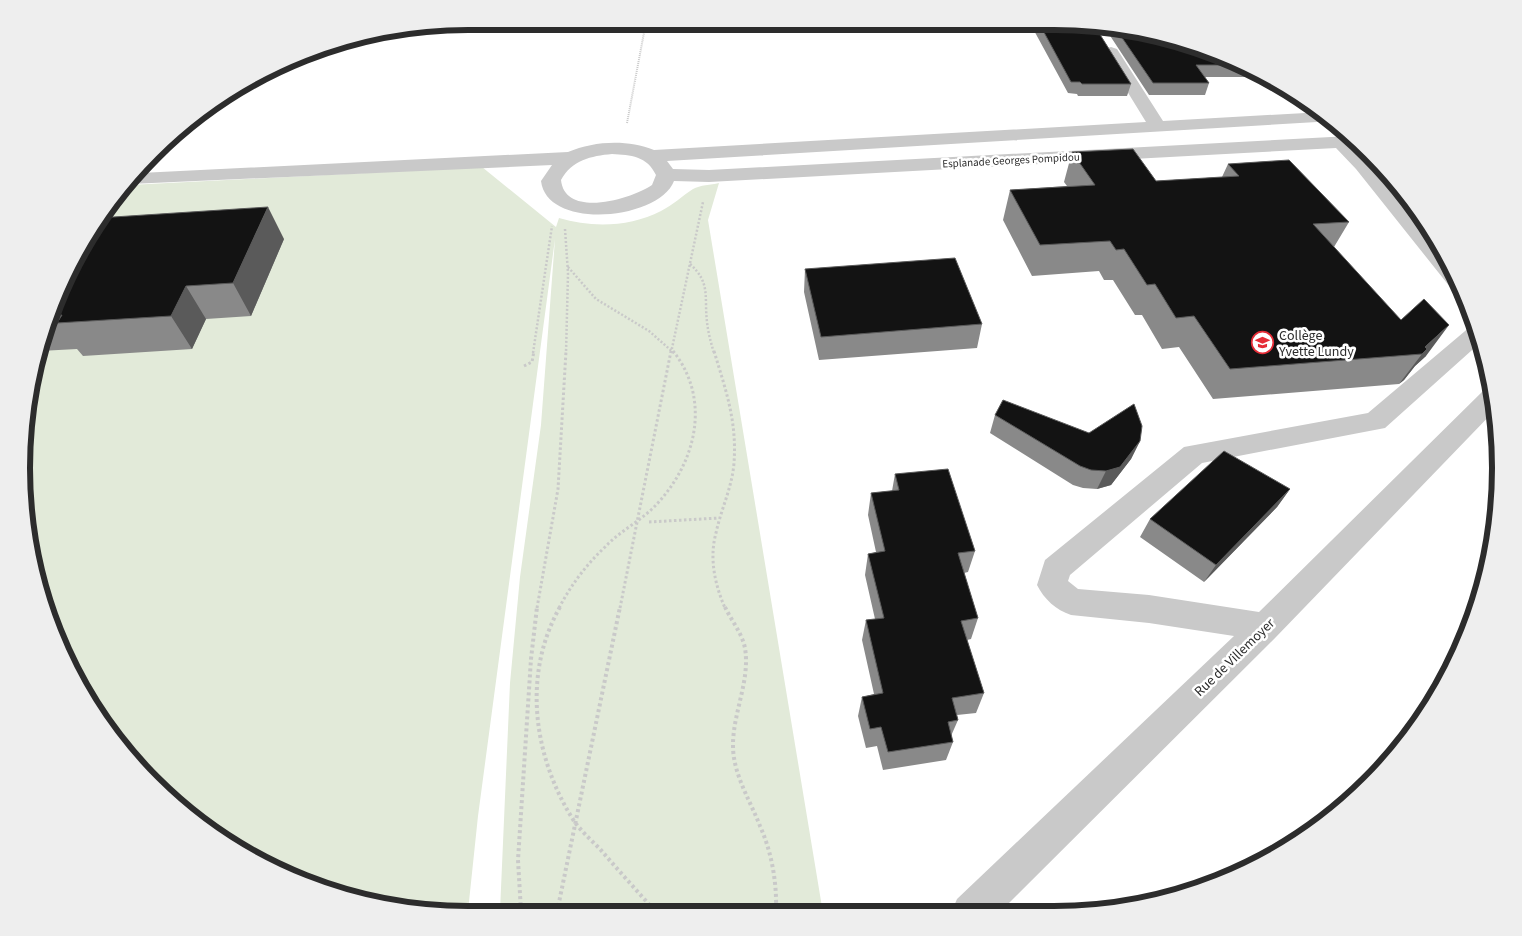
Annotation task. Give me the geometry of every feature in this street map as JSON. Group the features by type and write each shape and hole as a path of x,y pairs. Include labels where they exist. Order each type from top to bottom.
{"street":[{"path":"1104,41 1158,127"},
{"name":"Esplanade Georges Pompidou","path":"570,158 589,151 612,148 634,150 652,156 1316,118"},
{"name":"Esplanade Georges Pompidou","path":"666,175 709,176 1345,141"},
{"path":"1352,147 1363,165 1437,256"},
{"path":"570,158 556,168 551,180 553,191 564,201 582,207 605,209 620,207 648,198 662,187 666,175 662,164 652,156"},
{"path":"139,179 570,158"},
{"path":"1265,627 1149,609 1071,602 1052,585 1056,569 1194,454 1376,421 1472,337"},
{"name":"Rue de Villemoyer","path":"978,906 1265,627 1487,402"}],"path":[{"path":"626,129 645,30"},
{"path":"558,906 709,176"},
{"path":"524,366 532,362 553,221 558,223"},
{"path":"520,906 518,860 524,756 537,608 558,489 565,391 568,267 564,225"},
{"path":"690,264 699,270 705,280 707,322 727,388 734,423 731,487 719,518 714,548 714,580 745,647 744,676 733,745 738,774 762,830 774,875 776,906"},
{"path":"568,267 595,298 648,329 672,348 694,389 697,407 697,425 693,446 684,467 671,487 638,522 621,532 570,587 552,619 540,655 535,693 537,732 549,773 575,822 651,906"},
{"path":"649,522 719,518"}],"green space":[{"path":"482,167 556,227 559,218 598,224 624,223 637,220 665,209 696,188 719,183 708,220 822,906 500,906 510,683 520,577 541,425 555,239 478,816 469,906 439,905 383,898 327,883 300,873 274,861 225,832 201,815 158,778 121,735 104,711 75,662 63,636 53,609 38,553 31,497 31,439 34,411 38,383 53,327 75,274 89,249 104,225 134,185"}],"building":[{"path":"1043,30 1099,33 1131,84 1082,84 1080,82 1071,82"},
{"path":"1120,35 1167,45 1226,65 1196,65 1209,83 1153,83"},
{"path":"1133,149 1156,181 1239,176 1228,164 1289,160 1349,222 1313,224 1401,320 1424,299 1449,325 1425,347 1427,349 1422,354 1230,369 1194,316 1176,318 1155,284 1147,285 1124,249 1116,250 1110,241 1040,245 1010,190 1095,185 1072,152"},
{"path":"268,207 233,283 186,286 171,316 57,323 62,315 57,315 75,274 109,217"},
{"path":"955,258 982,324 821,337 805,269"},
{"path":"1003,400 1089,433 1134,404 1142,426 1140,441 1120,467 1106,471 1091,470 1080,466 995,415"},
{"path":"1224,451 1290,489 1216,565 1150,519"},
{"path":"948,469 975,551 958,553 978,618 961,621 984,693 952,698 958,720 948,722 953,742 888,752 881,727 870,729 862,697 883,693 866,620 884,618 868,554 885,551 871,493 899,490 895,474"}],"place":[{"name":"Collège Yvette Lundy","path":"1263,343"}]}
